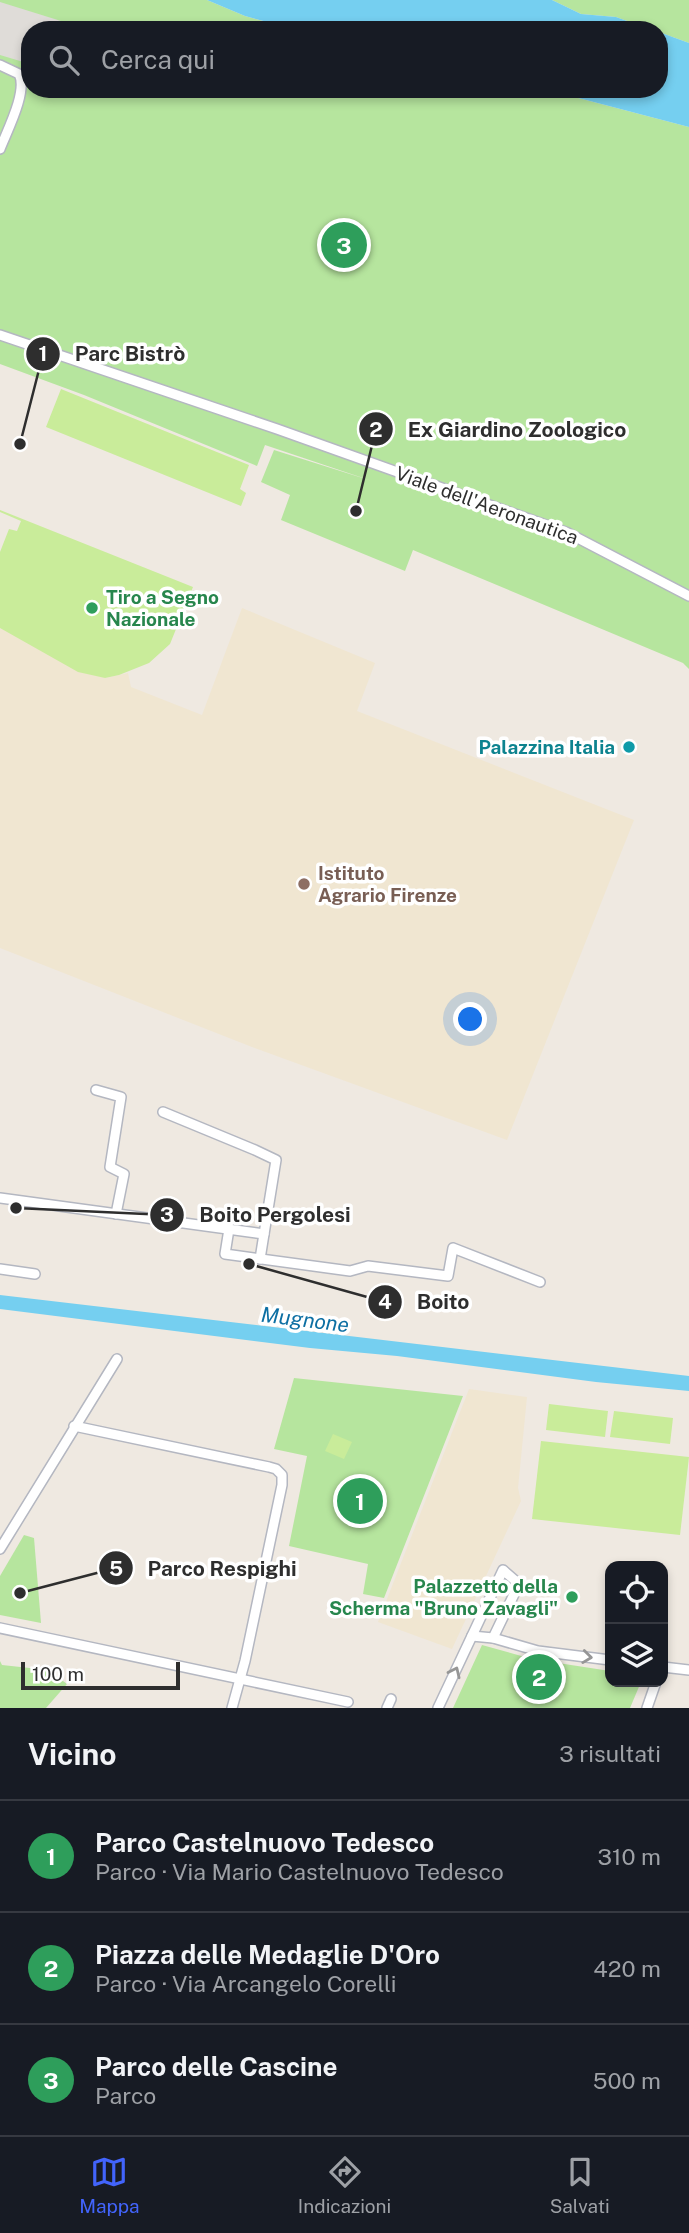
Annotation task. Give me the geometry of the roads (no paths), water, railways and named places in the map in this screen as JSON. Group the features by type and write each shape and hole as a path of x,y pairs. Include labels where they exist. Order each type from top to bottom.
{"street":[{"path":"0,65 19,74 21,78"},
{"path":"0,149 21,90"},
{"name":"Viale dell'Aeronautica","path":"0,335 277,429 568,533 689,596"},
{"path":"96,1090 121,1097 110,1167 124,1174 116,1214"},
{"path":"163,1112 276,1160 260,1259"},
{"path":"0,1198 264,1234"},
{"path":"229,1229 225,1254 350,1271 368,1266 448,1276 453,1248 540,1282"},
{"path":"0,1269 34,1274"},
{"path":"0,1549 117,1359"},
{"path":"74,1426 269,1467 282,1475 232,1708"},
{"path":"438,1708 503,1570 519,1584 493,1638"},
{"path":"0,1628 348,1702"},
{"path":"472,1636 493,1638 538,1651 605,1659"},
{"path":"668,1668 689,1670"},
{"path":"647,1708 654,1687"}],"water":[{"path":"207,0 552,0 581,14 616,17 627,21 264,21"},
{"path":"668,35 689,43 689,127 578,98 668,98"},
{"path":"0,1295 689,1376 689,1391 0,1309"}],"place":[{"name":"Parco delle Cascine","path":"344,245"},
{"name":"Parc Bistrò","path":"20,444"},
{"name":"Ex Giardino Zoologico","path":"356,511"},
{"name":"Tiro a Segno Nazionale","path":"92,608"},
{"name":"Palazzina Italia","path":"629,747"},
{"name":"Istituto Agrario Firenze","path":"304,884"},
{"name":"Boito Pergolesi","path":"16,1208"},
{"name":"Boito","path":"249,1264"},
{"name":"Parco Castelnuovo Tedesco","path":"360,1501"},
{"name":"Parco Respighi","path":"20,1593"},
{"name":"Palazzetto della Scherma \"Bruno Zavagli\"","path":"572,1597"},
{"name":"Piazza delle Medaglie D'Oro","path":"539,1677"}],"water label":[{"name":"Mugnone","path":"305,1320"}]}
